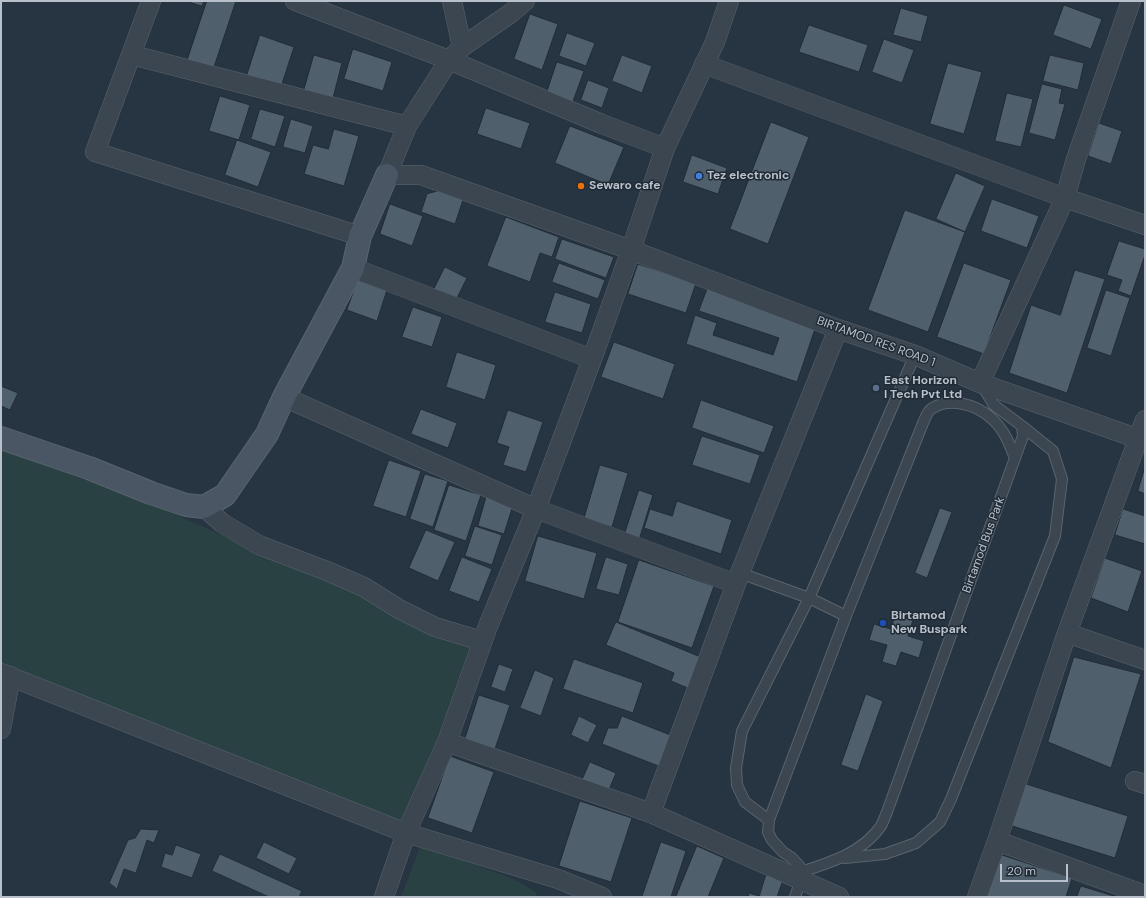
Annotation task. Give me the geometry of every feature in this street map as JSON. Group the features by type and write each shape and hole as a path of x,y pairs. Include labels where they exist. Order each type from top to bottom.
{"street":[{"path":"151,1 95,152 360,236"},
{"path":"295,1 450,60 665,148"},
{"path":"452,1 462,47"},
{"path":"1,438 89,468 151,493 186,505 204,507 226,495 267,434 284,397 353,268 360,236 387,175 406,126 450,60 462,47 511,13 525,1"},
{"path":"384,897 406,833 447,742 482,641 536,509 631,250 665,148 704,64 716,42 729,1"},
{"path":"980,383 1065,198 1076,159 1131,1"},
{"path":"132,55 406,126"},
{"path":"704,64 1065,198 1145,225"},
{"name":"BIRTAMOD RES ROAD 1","path":"387,175 421,174 631,250 838,329 915,355 980,383 1141,439"},
{"path":"353,268 592,359"},
{"path":"651,813 738,578 838,329"},
{"path":"284,397 536,509 738,578"},
{"path":"977,897 1067,633 1141,439 1145,420"},
{"path":"204,507 222,523 259,545 364,587 398,609 435,627 482,641"},
{"path":"1067,633 1145,660"},
{"path":"1,729 6,675 406,833 558,879 602,897"},
{"path":"447,742 651,813 800,883 839,897"},
{"path":"997,841 1145,895"}],"lane":[{"path":"769,820 745,802 737,785 736,768 742,731 809,598 915,355"},
{"path":"980,383 994,405 1053,451 1062,479 1055,536 952,799 940,822 916,842 885,854 842,858 800,883 792,858 783,852 772,840 768,832 769,820 846,616 929,410 946,403 957,403 973,407 991,417 1007,436 1015,458"},
{"name":"Birtamod Bus Park","path":"842,858 870,839 881,826 887,812 1023,436 1022,426"},
{"path":"738,578 809,598 846,616"}],"green space":[{"path":"1,447 136,497 299,569 477,630 408,825 1,668"},
{"path":"421,844 518,881 537,893 535,897 401,897"}],"building":[{"path":"186,1 204,1 202,6"},
{"path":"207,1 236,1 213,70 187,61"},
{"path":"1064,5 1102,19 1091,49 1053,35"},
{"path":"901,8 928,16 921,42 893,35"},
{"path":"530,14 558,24 542,70 514,59"},
{"path":"809,25 868,45 859,72 799,52"},
{"path":"567,33 595,43 586,66 559,56"},
{"path":"260,35 294,47 280,90 246,78"},
{"path":"884,39 914,50 902,83 872,72"},
{"path":"353,49 392,62 383,91 344,79"},
{"path":"314,55 342,63 333,98 304,90"},
{"path":"622,55 652,66 642,93 612,81"},
{"path":"1050,55 1084,63 1078,90 1043,81"},
{"path":"557,62 584,71 572,104 546,95"},
{"path":"948,63 982,72 964,134 930,124"},
{"path":"588,80 609,88 602,108 581,100"},
{"path":"1042,84 1062,89 1059,103 1065,104 1055,140 1029,133"},
{"path":"1007,93 1033,99 1021,147 995,141"},
{"path":"220,96 250,105 239,140 209,131"},
{"path":"486,108 530,123 521,149 477,134"},
{"path":"260,109 285,116 275,147 251,139"},
{"path":"291,119 313,126 305,153 283,147"},
{"path":"771,122 809,137 768,244 730,229"},
{"path":"1099,123 1122,131 1111,164 1088,156"},
{"path":"570,126 624,147 608,185 555,163"},
{"path":"334,129 359,136 344,186 304,174 313,145 328,149"},
{"path":"237,140 271,152 258,187 225,175"},
{"path":"692,155 727,168 718,194 683,182"},
{"path":"956,173 985,186 965,232 936,219"},
{"path":"438,191 463,200 455,224 421,212 427,194"},
{"path":"992,199 1039,216 1027,248 981,231"},
{"path":"390,204 423,216 412,246 380,234"},
{"path":"905,210 965,232 928,332 868,310"},
{"path":"506,217 559,237 552,257 540,253 530,282 487,266"},
{"path":"562,239 614,257 606,278 555,259"},
{"path":"1119,241 1145,249 1145,255 1131,296 1118,291 1122,280 1107,275"},
{"path":"559,263 605,280 598,299 552,282"},
{"path":"964,263 1011,280 984,354 937,337"},
{"path":"638,264 696,283 686,313 628,294"},
{"path":"445,267 467,278 456,300 434,289"},
{"path":"1075,270 1105,279 1067,393 1009,373 1031,305 1060,315"},
{"path":"358,280 387,290 377,321 347,310"},
{"path":"708,287 817,323 797,382 686,344 695,315 717,323 713,335 773,355 779,338 699,311"},
{"path":"1106,290 1130,298 1111,356 1087,348"},
{"path":"555,292 591,304 582,333 545,322"},
{"path":"413,307 442,317 432,347 402,337"},
{"path":"614,342 675,364 663,399 601,377"},
{"path":"457,352 496,365 485,400 446,387"},
{"path":"1,386 18,393 10,410 1,406"},
{"path":"701,400 774,426 764,453 692,428"},
{"path":"421,409 457,423 448,448 411,434"},
{"path":"508,410 543,422 526,472 503,465 509,447 497,443"},
{"path":"702,436 760,455 750,484 692,465"},
{"path":"389,460 421,471 406,517 373,506"},
{"path":"600,465 628,473 612,527 584,519"},
{"path":"1145,471 1145,494 1138,491"},
{"path":"425,474 448,481 433,527 410,519"},
{"path":"449,485 481,495 466,541 434,530"},
{"path":"639,490 653,495 639,540 624,536"},
{"path":"488,491 515,499 504,534 478,526"},
{"path":"677,501 732,520 721,554 644,528 650,509 672,516"},
{"path":"940,508 952,512 927,578 915,573"},
{"path":"1123,509 1145,516 1145,544 1115,535"},
{"path":"475,526 502,535 492,565 465,556"},
{"path":"426,530 455,542 438,581 409,568"},
{"path":"538,536 597,553 584,599 525,581"},
{"path":"462,557 492,569 479,602 449,591"},
{"path":"606,557 628,564 619,595 596,589"},
{"path":"1105,558 1142,571 1128,612 1091,598"},
{"path":"639,560 714,586 692,648 618,622"},
{"path":"895,615 913,620 908,636 924,641 919,658 901,652 896,666 882,662 887,645 869,640 874,624 891,629"},
{"path":"616,622 703,658 690,689 671,681 674,673 606,645"},
{"path":"1074,657 1141,674 1111,768 1048,742"},
{"path":"574,659 643,683 633,713 563,689"},
{"path":"499,664 513,669 505,692 491,687"},
{"path":"535,670 554,678 541,716 520,708"},
{"path":"866,694 883,701 858,771 841,765"},
{"path":"479,695 510,705 495,749 465,739"},
{"path":"579,716 597,725 588,743 571,735"},
{"path":"622,716 673,736 661,767 602,744 608,728 617,728"},
{"path":"450,756 494,772 472,833 428,818"},
{"path":"590,762 616,773 606,797 580,785"},
{"path":"1023,783 1128,816 1115,858 1009,825"},
{"path":"580,801 632,818 611,882 559,866"},
{"path":"141,829 159,830 154,843 147,840 136,873 124,869 117,889 109,883 128,840 135,838"},
{"path":"264,842 297,858 289,874 256,858"},
{"path":"661,842 686,851 671,897 642,897"},
{"path":"176,845 201,854 192,878 161,867 165,853 172,855"},
{"path":"697,846 724,858 708,897 676,897"},
{"path":"220,854 302,891 299,897 269,897 212,871"},
{"path":"999,854 1072,878 1066,897 985,897"},
{"path":"766,875 783,880 777,897 748,897 749,893 759,896"},
{"path":"1081,886 1117,897 1077,897"}],"place":[{"name":"Tez electronic","path":"699,176"},
{"name":"Sewaro cafe","path":"581,186"},
{"name":"East Horizon I Tech Pvt Ltd","path":"876,388"},
{"name":"Birtamod New Buspark","path":"883,623"}]}
